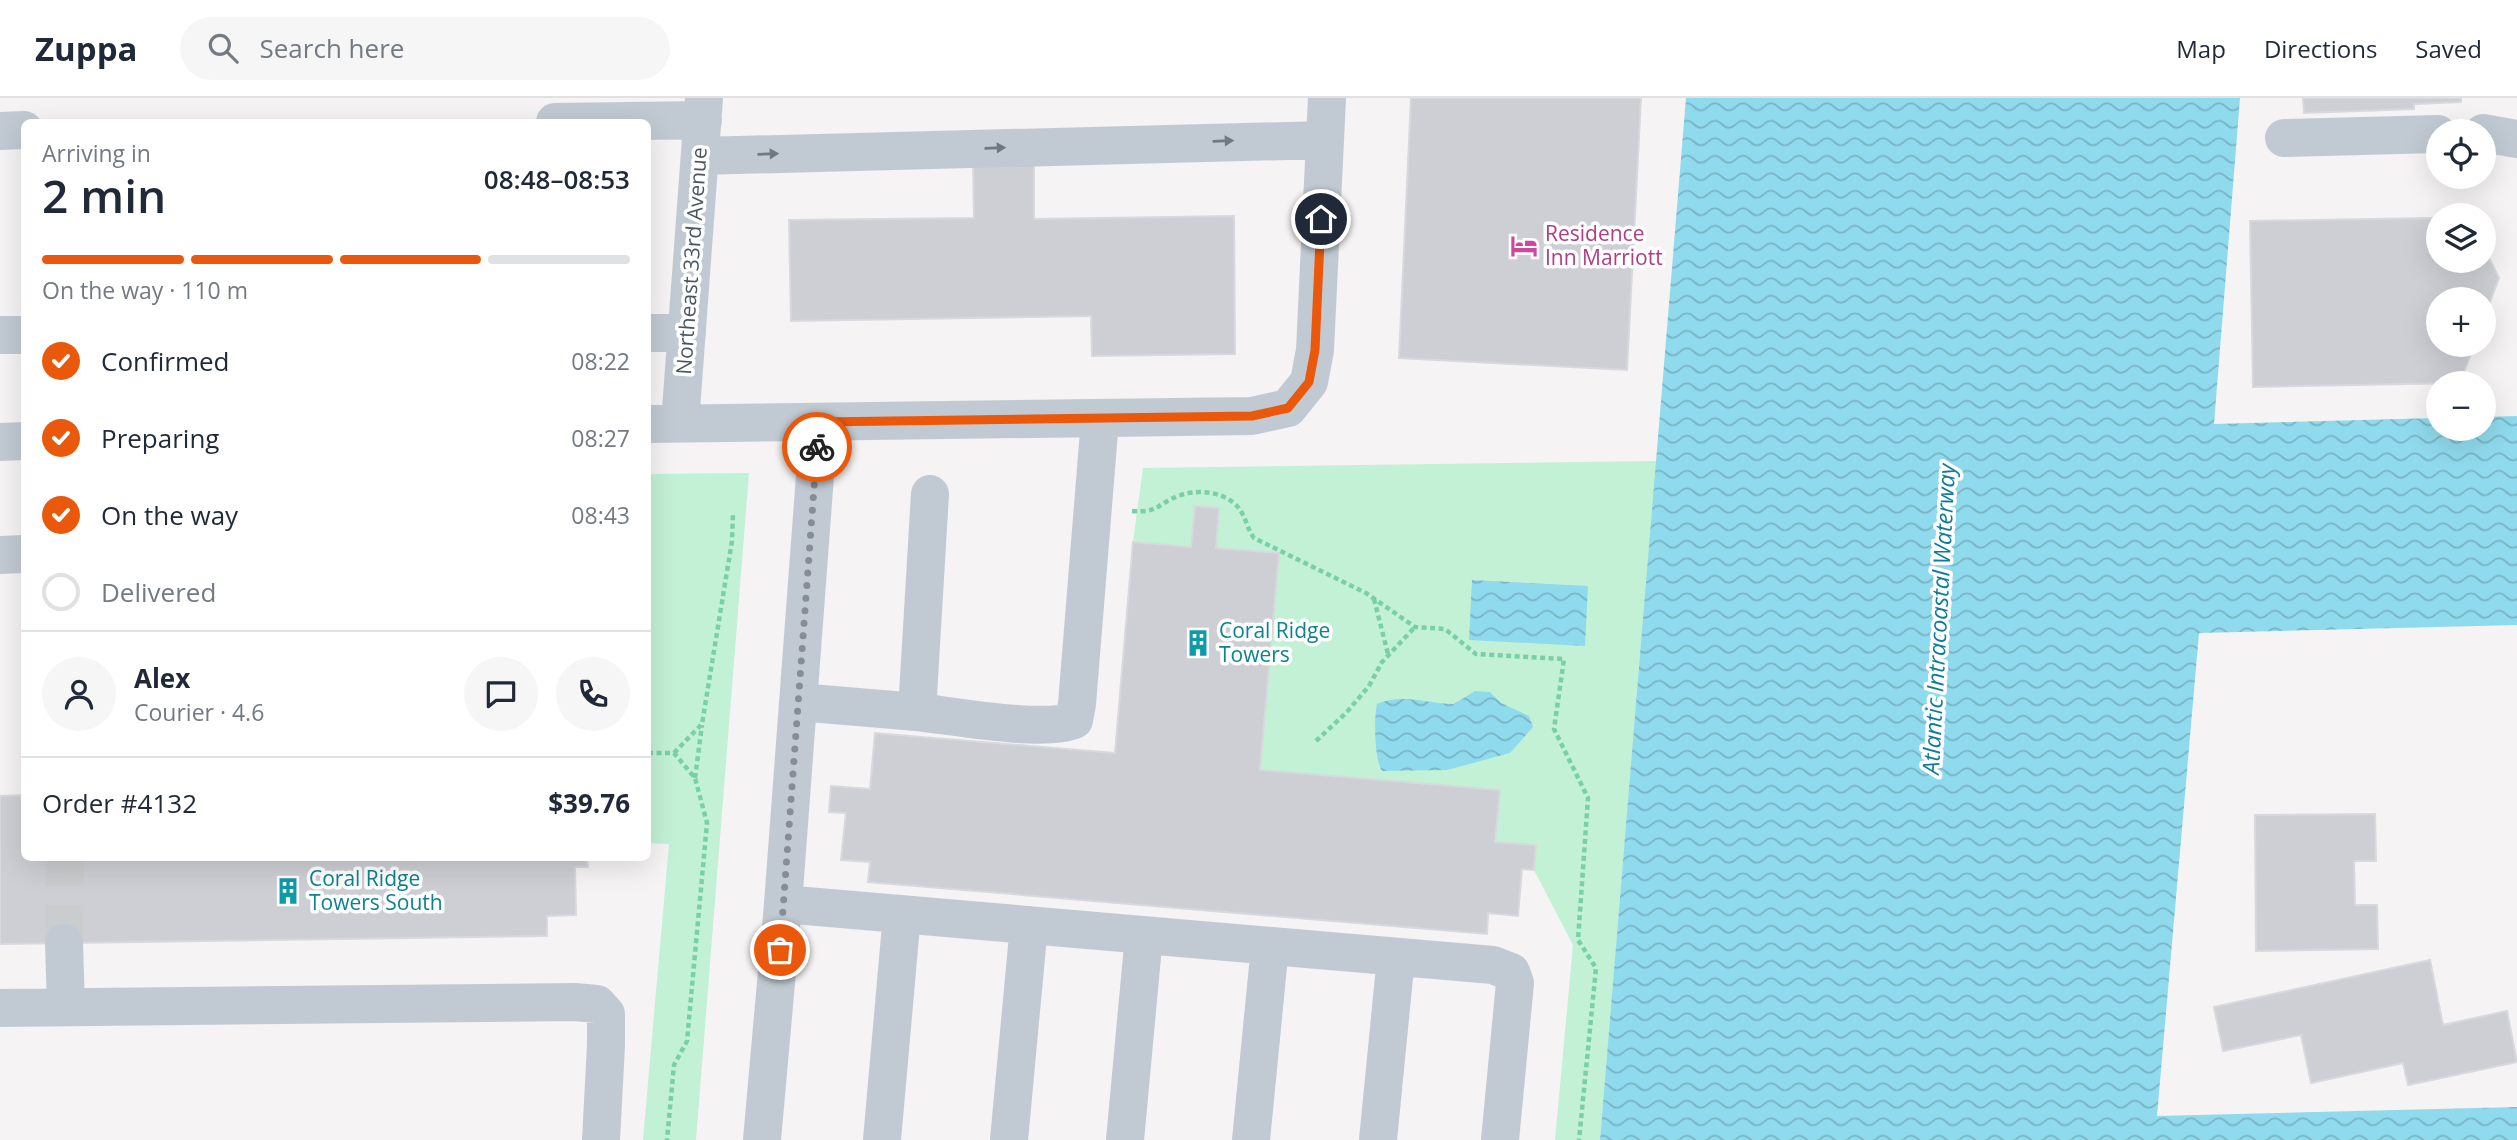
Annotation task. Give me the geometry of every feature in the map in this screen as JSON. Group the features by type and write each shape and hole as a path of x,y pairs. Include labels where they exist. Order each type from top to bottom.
{"street":[{"path":"664,424 1252,416 1288,408 1309,382 1315,350 1327,98"},
{"path":"651,124 1325,140"},
{"name":"Northeast 33rd Avenue","path":"664,424 687,333 702,125"},
{"path":"0,131 21,130"},
{"path":"2284,138 2426,134"},
{"path":"2496,135 2517,139"},
{"path":"651,333 687,333"},
{"path":"0,335 21,335"},
{"path":"798,702 1039,726 1063,724 1073,719 1077,704 1100,419"},
{"path":"762,1140 783,904 819,422"},
{"path":"0,442 21,441"},
{"path":"917,712 930,495"},
{"path":"0,555 21,554"},
{"path":"783,904 1493,965 1511,972 1515,983 1500,1140"},
{"path":"882,1140 902,914"},
{"path":"1009,1140 1029,925"},
{"path":"1125,1140 1144,935"},
{"path":"64,943 66,1007"},
{"path":"1251,1140 1270,946"},
{"path":"1378,1140 1396,957"},
{"path":"0,1008 574,1002 597,1004 606,1014 601,1140"}],"path":[{"path":"1093,507 1145,512 1159,508 1178,496 1198,492 1219,494 1234,503 1244,515 1246,528 1254,538 1374,599 1415,627 1445,629 1476,654 1564,659 1554,729 1588,797 1578,940 1595,968 1579,1140"},
{"path":"667,1140 674,1065 687,1041 707,823 695,778 732,541 733,512"},
{"path":"1374,599 1389,655"},
{"path":"1316,741 1346,713 1369,686 1382,662 1415,627"},
{"path":"651,753 674,753 702,724"},
{"path":"674,753 695,778"}],"green space":[{"path":"1657,461 1600,1140 1555,1140 1573,945 1534,870 1536,845 1495,842 1499,790 1260,770 1279,553 1216,548 1219,508 1196,506 1191,547 1133,542 1143,468"},
{"path":"749,473 696,1140 643,1140 669,844 651,843 651,474"}],"water":[{"name":"Atlantic Intracoastal Waterway","path":"1686,98 2240,98 2214,424 2426,418 2426,441 2496,441 2496,417 2517,416 2517,625 2199,633 2157,1116 2517,1107 2517,1140 1600,1140"},
{"path":"1472,580 1588,586 1585,646 1469,640"},
{"path":"1475,691 1490,692 1501,703 1529,716 1533,727 1510,753 1447,770 1382,771 1376,748 1377,704 1406,699 1454,704"}],"building":[{"path":"1411,98 1641,98 1627,370 1399,358"},
{"path":"2303,98 2461,98 2461,102 2414,104 2414,109 2304,113"},
{"path":"1034,159 1034,219 1234,216 1235,354 1092,356 1091,316 791,321 789,220 974,218 973,160"},
{"path":"2426,218 2426,273 2496,272 2499,278 2496,287 2426,287 2426,357 2470,357 2464,371 2426,371 2426,384 2253,387 2250,221"},
{"name":"Coral Ridge Towers","path":"1195,506 1219,508 1216,548 1279,553 1260,770 1500,790 1495,842 1536,845 1534,870 1522,869 1518,916 1488,913 1487,934 868,882 870,862 841,860 846,813 829,812 831,786 870,789 875,733 1115,753 1133,542 1191,547"},
{"name":"Coral Ridge Towers South","path":"21,795 21,861 587,861 588,867 575,867 576,915 547,916 547,936 0,944 0,796"},
{"path":"2375,814 2376,861 2354,861 2355,905 2377,905 2378,949 2256,951 2255,815"},
{"path":"2430,960 2443,1025 2507,1011 2517,1062 2408,1085 2403,1063 2311,1083 2301,1035 2223,1051 2214,1007"}],"tunnel":[{"path":"64,943 65,861"}],"way so far":[{"path":"780,950 817,447"}],"place":[{"name":"Residence Inn Marriott","path":"1524,246"},
{"name":"Coral Ridge Towers","path":"1198,643"},
{"name":"Coral Ridge Towers South","path":"288,891"}],"route":[{"path":"817,447 819,422 1252,416 1288,408 1309,382 1315,350 1321,219"}]}
